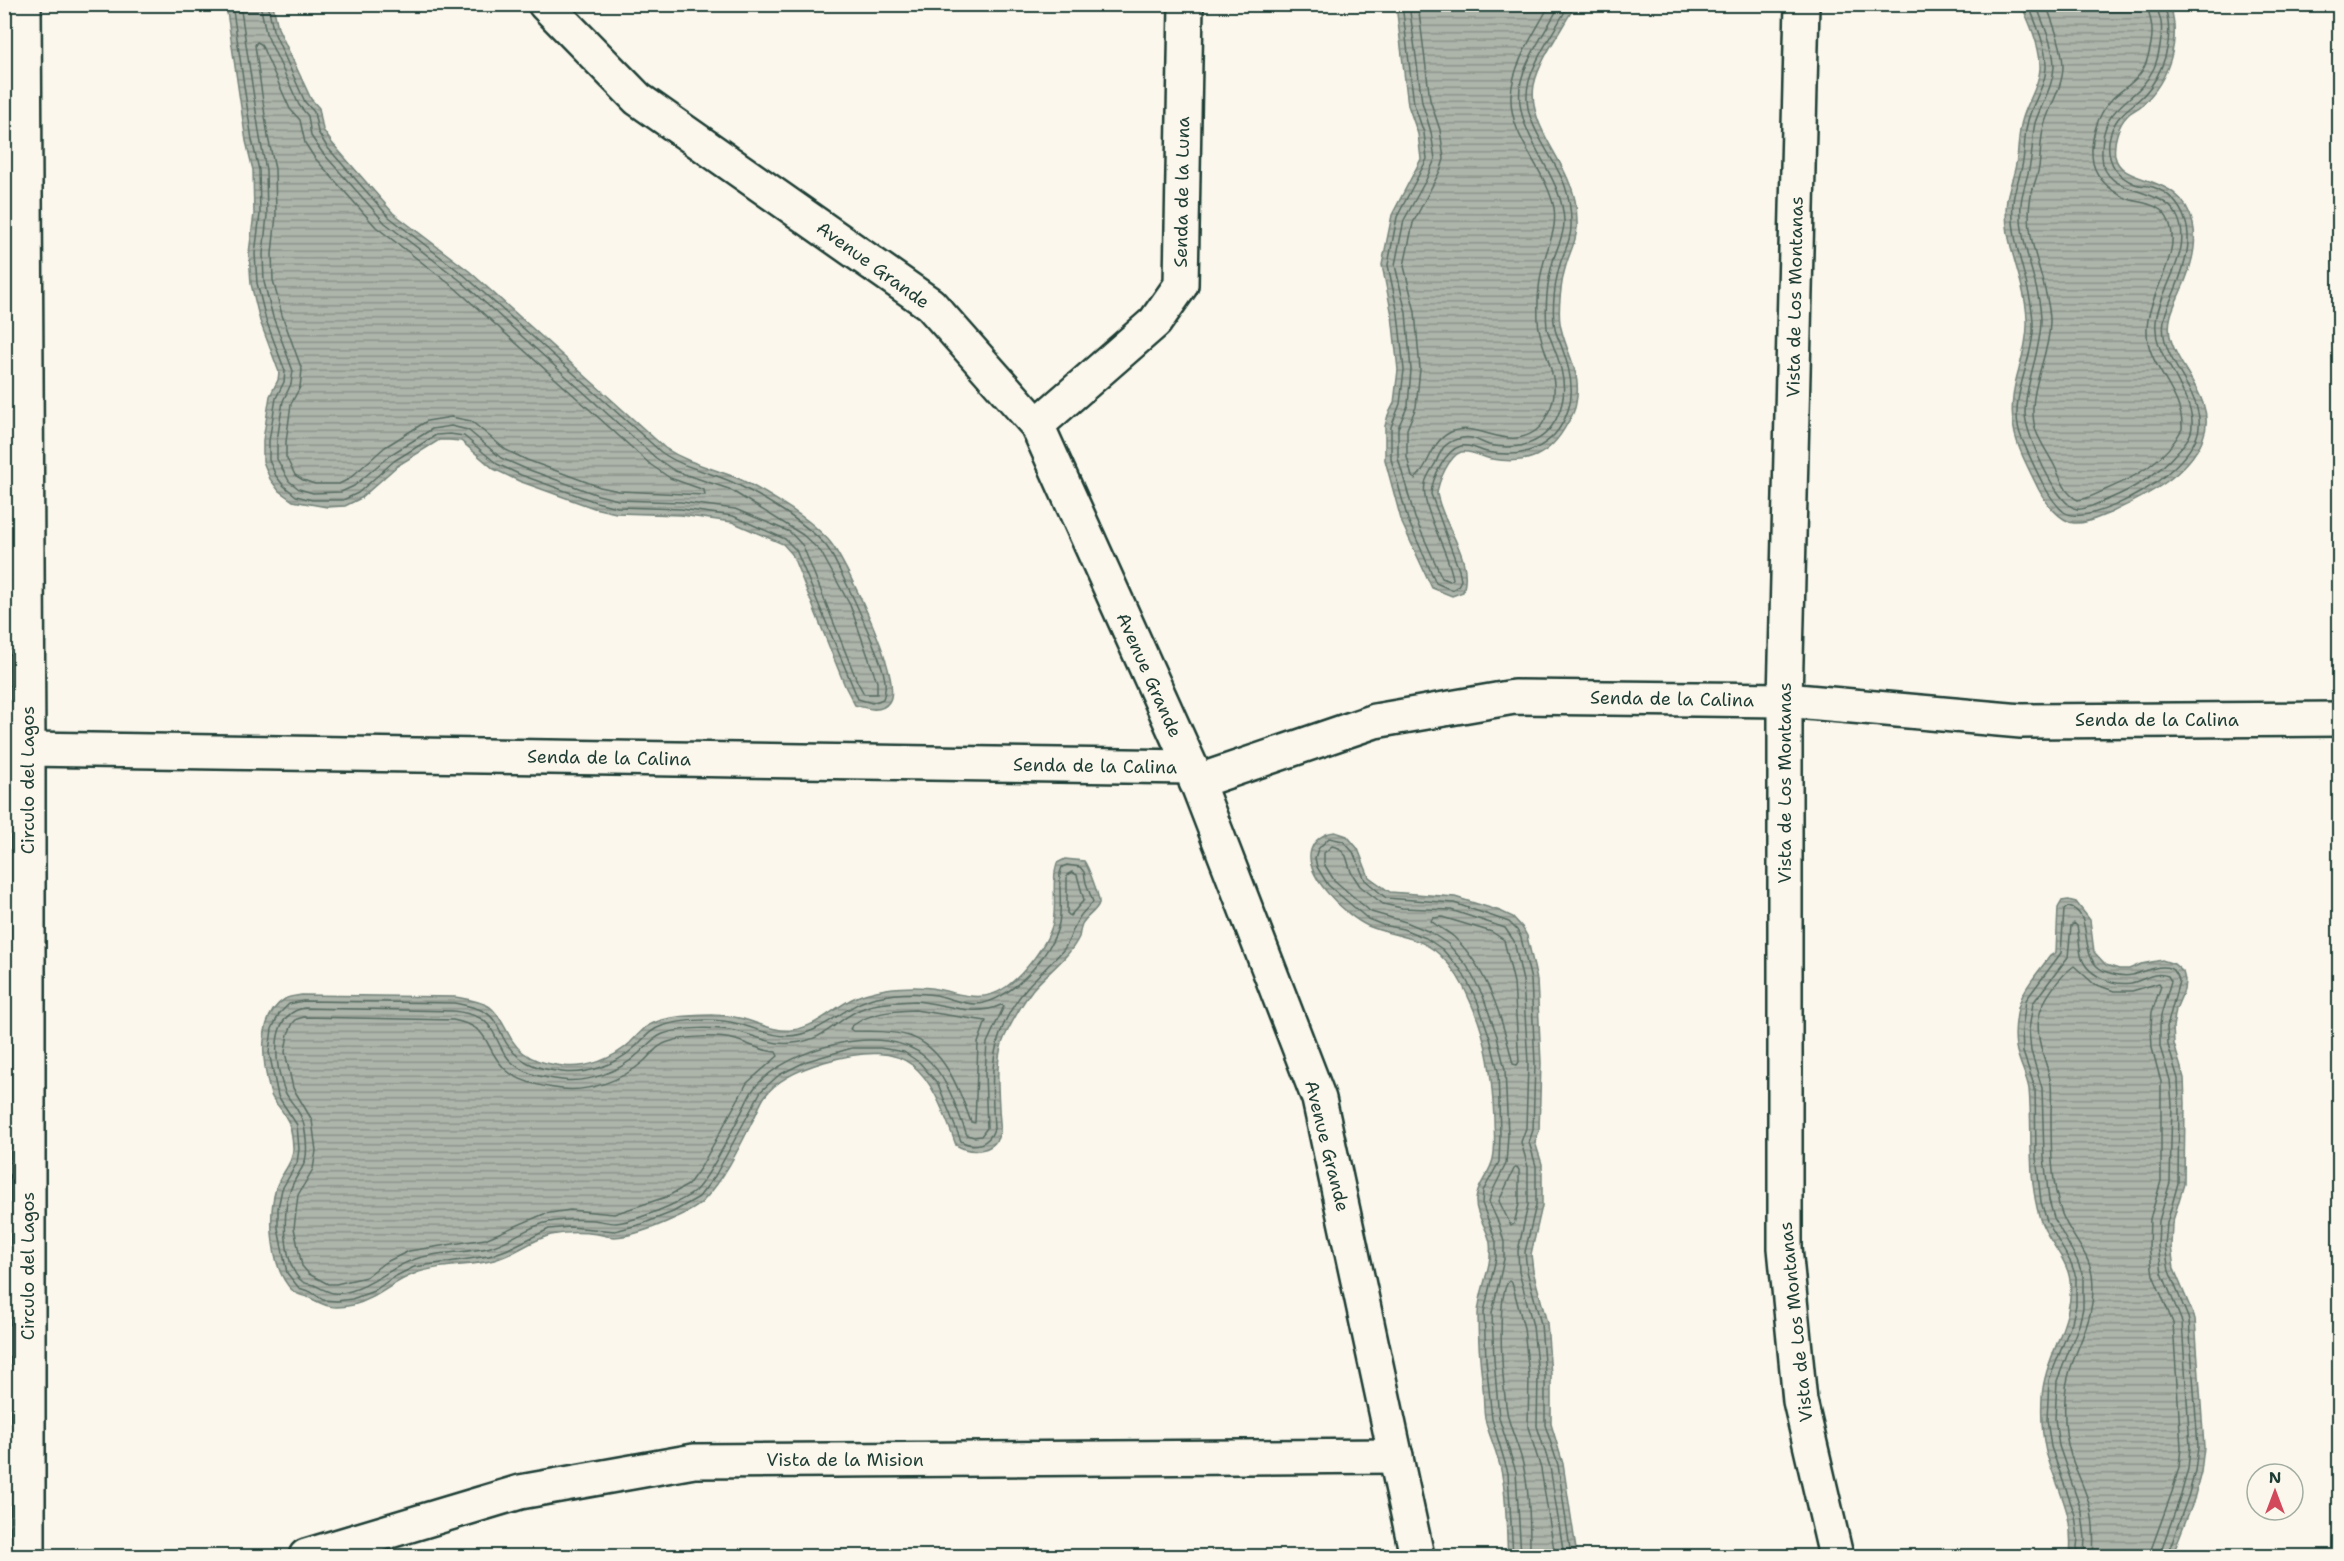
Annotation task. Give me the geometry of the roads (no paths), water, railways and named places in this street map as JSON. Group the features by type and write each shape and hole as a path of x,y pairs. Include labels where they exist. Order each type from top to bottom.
{"street":[{"name":"Circulo del Lagos","path":"24,4 28,749 28,1557"},
{"name":"Avenue Grande","path":"545,4 638,99 930,304 1037,425 1194,775 1319,1099 1417,1557"},
{"name":"Senda de la Luna","path":"1037,425 1155,322 1181,285 1186,4"},
{"name":"Vista de Los Montanas","path":"1802,4 1785,700 1785,1248 1800,1401 1836,1557"},
{"name":"Senda de la Calina","path":"28,749 1194,775 1376,721 1514,697 1785,700 2021,721 2340,719"},
{"name":"Vista de la Mision","path":"306,1557 520,1492 694,1461 1396,1456"}],"water":[{"path":"226,5 273,5 278,28 311,99 319,108 323,130 393,213 469,271 665,448 689,461 751,485 797,513 826,538 850,577 882,649 892,690 886,706 873,709 855,705 845,686 792,554 783,544 732,522 681,515 616,513 594,508 519,481 494,469 461,441 449,440 439,440 397,466 361,498 345,506 327,507 293,501 279,491 270,479 263,461 263,440 270,396 278,380 279,372 260,321 251,284 249,253 254,214 253,170 246,141"},
{"path":"1396,5 1575,5 1541,65 1534,85 1533,98 1539,123 1564,170 1576,206 1576,234 1563,279 1559,314 1577,382 1575,406 1571,417 1553,444 1536,456 1505,461 1461,452 1448,464 1439,483 1437,494 1461,554 1465,579 1463,592 1452,596 1432,588 1402,523 1385,460 1385,426 1394,403 1398,370 1392,315 1382,265 1392,215 1421,159 1418,134 1408,105"},
{"path":"2021,5 2170,5 2173,18 2173,45 2166,71 2152,95 2130,113 2121,124 2117,134 2115,156 2120,166 2128,173 2165,187 2177,195 2186,207 2193,224 2192,260 2171,314 2169,330 2180,361 2201,398 2206,424 2203,438 2187,464 2164,484 2110,513 2079,523 2064,519 2045,500 2025,462 2013,425 2013,397 2025,342 2027,320 2023,290 2007,230 2007,199 2016,164 2021,126 2040,69 2037,44"},
{"path":"1335,832 1347,836 1358,849 1369,877 1390,892 1455,897 1500,911 1513,917 1527,936 1537,980 1541,1063 1539,1131 1535,1142 1542,1164 1542,1206 1531,1254 1533,1271 1547,1323 1551,1375 1551,1424 1563,1464 1577,1556 1508,1556 1504,1485 1485,1418 1479,1341 1479,1305 1488,1269 1490,1243 1477,1211 1476,1200 1491,1164 1495,1144 1490,1074 1477,1017 1461,983 1439,954 1422,943 1368,926 1328,894 1313,871 1310,860 1311,850 1320,838"},
{"path":"1065,859 1084,861 1099,903 1082,924 1079,937 1070,952 1029,994 1005,1036 998,1071 1000,1131 994,1144 982,1150 969,1150 956,1145 936,1096 925,1078 912,1065 897,1057 878,1054 854,1055 808,1067 792,1074 770,1090 763,1099 731,1163 711,1192 695,1208 654,1227 630,1235 614,1237 580,1233 551,1235 494,1260 414,1274 370,1299 353,1305 330,1306 294,1292 286,1283 280,1271 273,1243 272,1213 276,1188 293,1153 293,1142 288,1122 271,1095 264,1057 264,1043 269,1018 275,1007 287,998 302,995 455,997 473,1000 493,1009 513,1041 524,1053 538,1061 572,1067 599,1062 616,1054 646,1027 672,1018 702,1015 727,1016 772,1028 792,1030 816,1022 856,997 886,989 924,987 963,995 989,995 1006,987 1020,975 1046,939 1051,930 1054,915 1055,870 1057,863"},
{"path":"2062,901 2076,902 2090,920 2094,952 2106,965 2129,969 2162,960 2174,964 2183,972 2185,980 2173,1027 2174,1044 2184,1078 2184,1184 2172,1224 2171,1246 2174,1269 2195,1319 2204,1447 2194,1499 2172,1556 2070,1556 2070,1526 2046,1452 2042,1425 2044,1383 2068,1311 2070,1280 2065,1264 2043,1227 2036,1203 2032,1171 2029,1089 2017,1050 2015,1029 2019,1006 2025,990 2050,956 2056,952 2058,908"}]}
